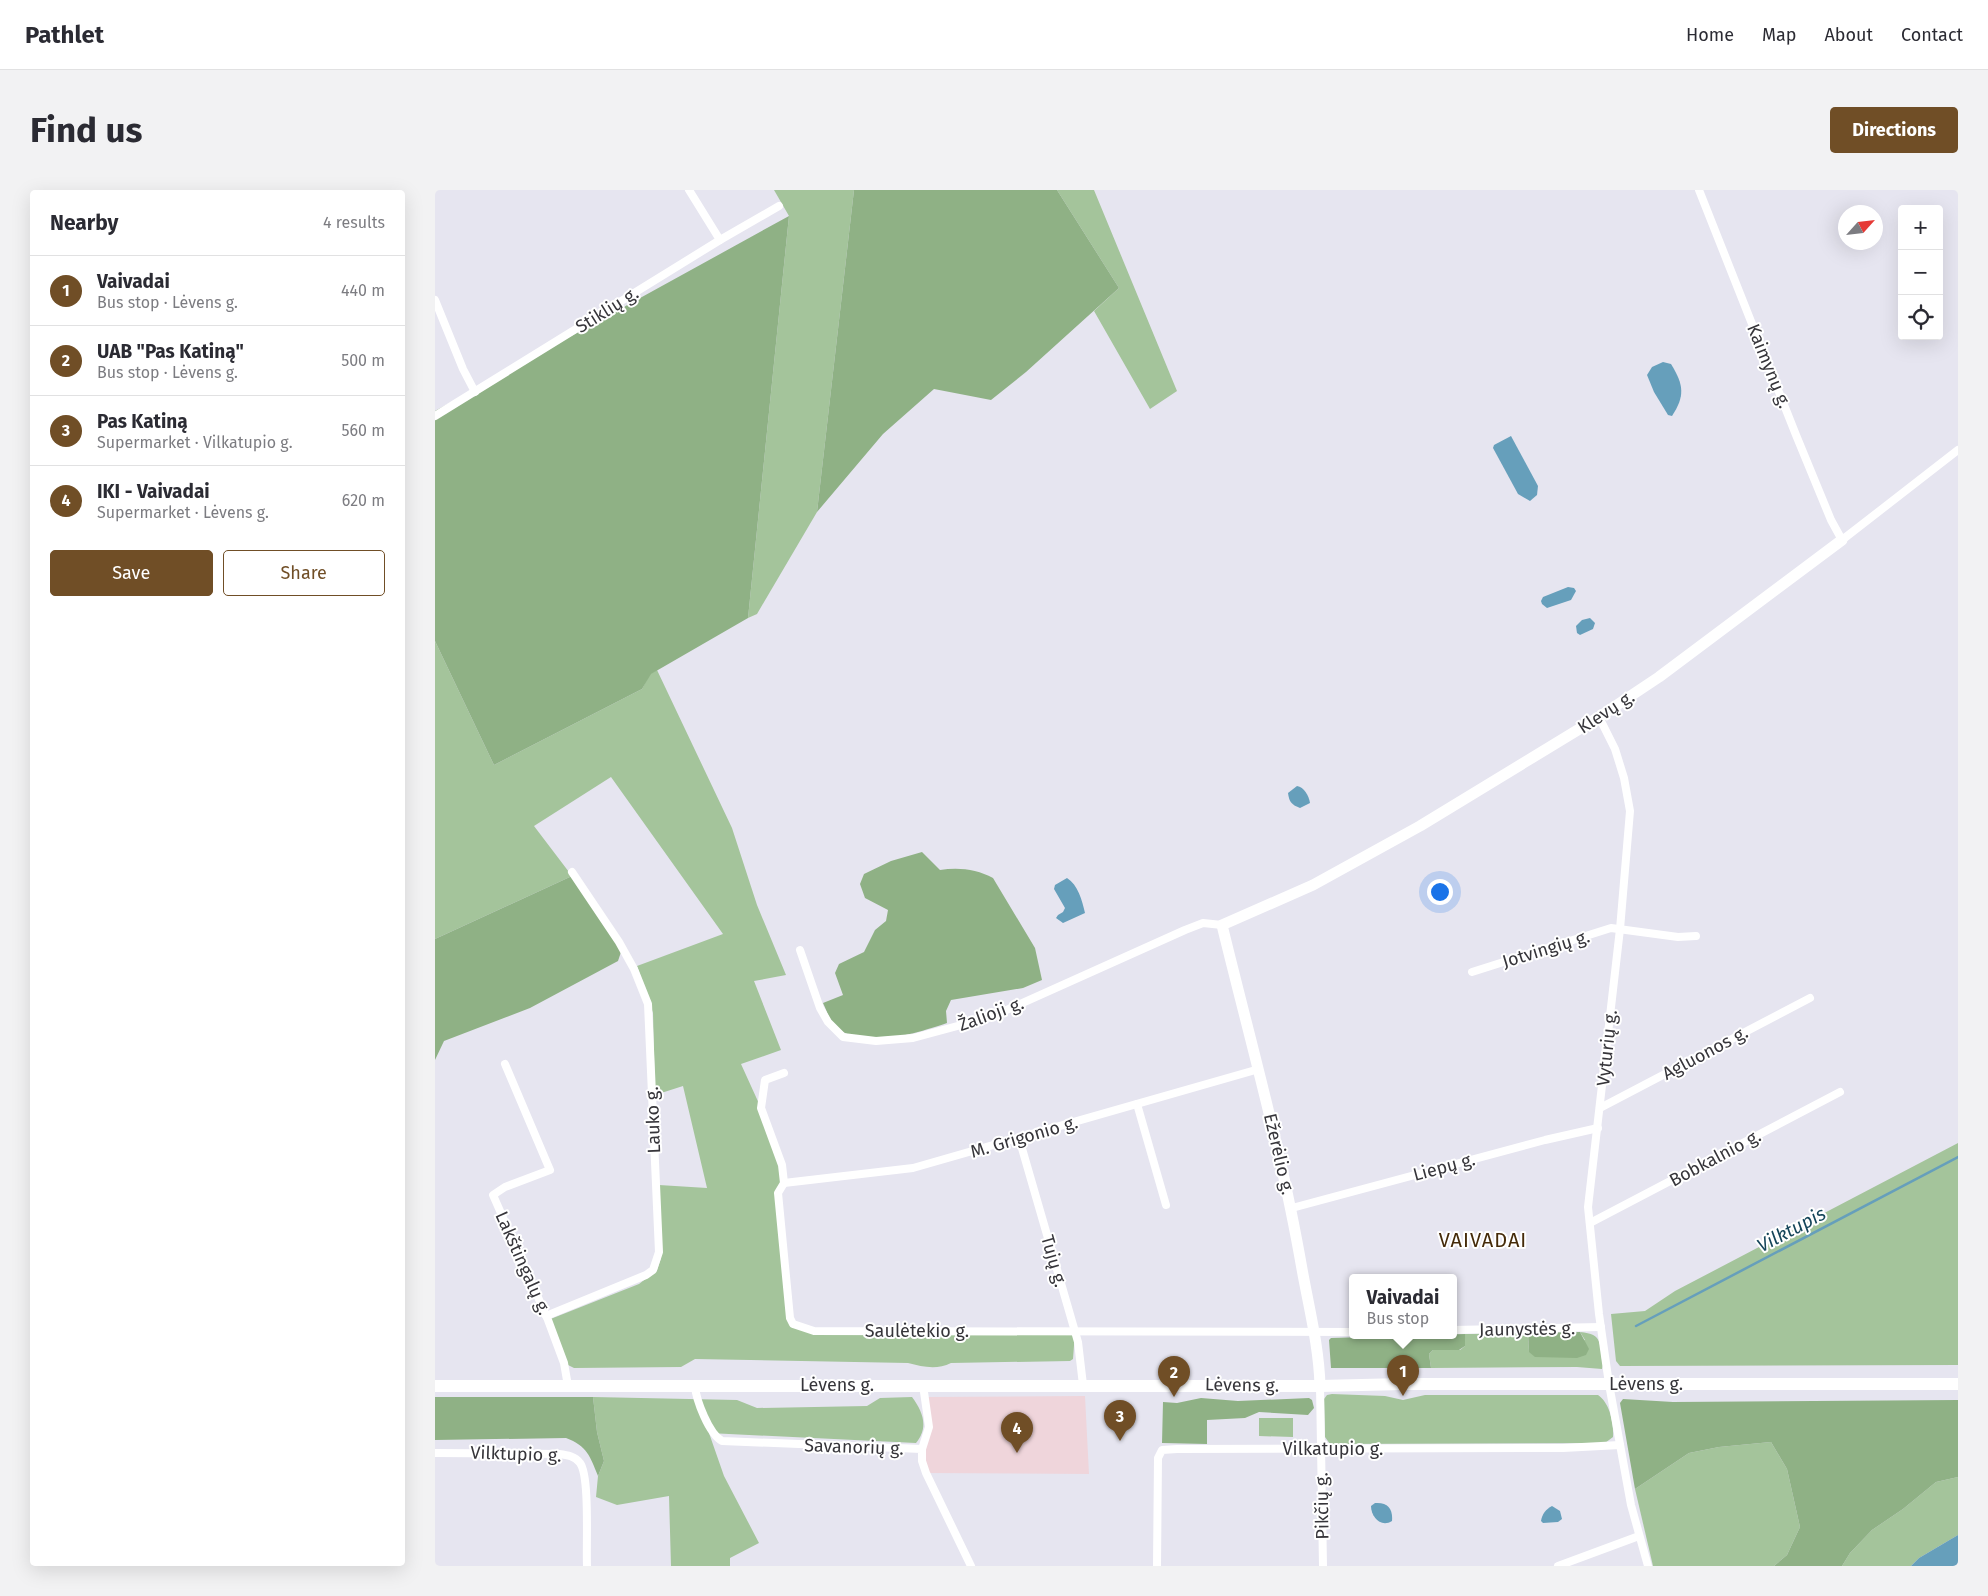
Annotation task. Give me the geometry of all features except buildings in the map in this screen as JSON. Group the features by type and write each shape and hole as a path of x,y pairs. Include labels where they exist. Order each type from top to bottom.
{"main road":[{"name":"Klevų g.","path":"1222,925 1313,885 1420,826 1599,717 1659,676 1843,540"},
{"name":"Ežerėlio g.","path":"1222,925 1292,1208 1320,1386"},
{"name":"Lėvens g.","path":"435,1386 1958,1384"}],"street":[{"path":"689,190 720,240"},
{"name":"Kaimynų g.","path":"1699,190 1796,435 1831,520 1843,540"},
{"name":"Stiklių g.","path":"435,416 720,240 779,206"},
{"path":"435,300 463,369 475,392"},
{"name":"Klevų g.","path":"1843,540 1958,450"},
{"name":"Vyturių g.","path":"1599,717 1615,749 1625,778 1630,811 1620,929 1588,1208 1609,1384 1631,1506 1649,1566"},
{"name":"Lauko g.","path":"546,1316 646,1275 653,1270 659,1252 648,1004 634,969 619,942 572,872"},
{"name":"Žalioji g.","path":"800,950 820,1008 829,1022 843,1037 876,1041 913,1038 991,1017 1185,930 1203,923 1222,925"},
{"name":"Jotvingių g.","path":"1471,972 1611,928 1678,936 1696,936"},
{"name":"Agluonos g.","path":"1600,1108 1810,998"},
{"name":"Lakštingalų g.","path":"505,1064 550,1170 505,1187 493,1195 546,1316 564,1363 568,1386"},
{"name":"M. Grigonio g.","path":"784,1183 913,1168 1259,1069"},
{"name":"Saulėtekio g.","path":"784,1073 765,1080 761,1108 782,1165 784,1183 778,1194 790,1318 793,1324 814,1331 1313,1332"},
{"name":"Bobkalnio g.","path":"1590,1223 1840,1092"},
{"path":"1137,1104 1166,1205"},
{"name":"Liepų g.","path":"1292,1208 1598,1128"},
{"name":"Tujų g.","path":"1019,1138 1075,1332 1083,1385"},
{"name":"Jaunystės g.","path":"1457,1330 1601,1327"},
{"path":"1313,1332 1349,1332"},
{"path":"922,1449 929,1427 923,1385"},
{"name":"Savanorių g.","path":"695,1386 697,1398 713,1433 722,1441 922,1449 925,1473 971,1566"},
{"name":"Pikčių g.","path":"1320,1386 1323,1566"},
{"name":"Vilkatupio g.","path":"1157,1566 1157,1458 1163,1450 1177,1448 1321,1450 1563,1448 1621,1445"},
{"name":"Vilktupio g.","path":"435,1453 559,1454 575,1458 581,1464 585,1478 587,1566"},
{"path":"1559,1566 1639,1536"}],"shaded area":[{"path":"1085,1396 1089,1474 926,1473 922,1449 927,1437 925,1397"}],"green space":[{"path":"774,190 854,190 817,512 757,614 748,618 789,216"},
{"path":"854,190 1057,190 1119,288 1026,372 991,400 934,389 883,434 817,512"},
{"path":"1057,190 1094,190 1177,391 1150,409 1094,311 1119,288"},
{"path":"789,216 748,618 651,674 642,689 494,765 435,641 435,411"},
{"path":"435,641 494,765 642,689 650,674 657,670 732,828 757,905 786,975 754,981 781,1050 741,1064 761,1108 784,1183 778,1194 790,1318 800,1328 1075,1332 1073,1359 1070,1361 951,1363 935,1367 908,1363 695,1359 681,1367 574,1368 564,1363 548,1320 639,1284 657,1270 661,1258 659,1185 707,1188 683,1086 655,1095 653,1013 637,966 723,934 611,777 534,826 572,876 435,939"},
{"path":"922,852 940,870 967,870 993,878 1035,948 1042,980 1023,988 951,1000 946,1011 947,1023 919,1032 886,1038 870,1039 855,1037 841,1031 831,1021 823,1003 843,995 835,973 839,964 864,952 875,930 886,921 888,910 865,898 860,884 864,874 891,861"},
{"path":"572,876 622,949 618,961 530,1008 444,1041 435,1060 435,939"},
{"path":"1958,1143 1958,1365 1620,1366 1616,1361 1611,1314 1645,1311 1675,1291"},
{"path":"1580,1332 1593,1335 1599,1341 1602,1369 1577,1367 1431,1368 1429,1354 1433,1350 1460,1350 1465,1346 1465,1334 1528,1333 1529,1352 1585,1340"},
{"path":"1580,1332 1589,1349 1586,1355 1577,1358 1535,1357 1529,1352 1528,1333"},
{"path":"1457,1334 1465,1334 1465,1346 1459,1350 1433,1350 1429,1354 1431,1368 1331,1368 1329,1340 1331,1338 1457,1339"},
{"path":"1327,1395 1385,1396 1403,1400 1425,1395 1598,1395 1608,1408 1613,1426 1613,1437 1605,1443 1330,1444 1325,1437 1324,1399"},
{"path":"435,1397 593,1397 597,1432 604,1461 598,1476 587,1452 579,1444 566,1438 435,1440"},
{"path":"593,1397 737,1400 757,1408 867,1406 880,1398 912,1397 922,1414 923,1425 920,1437 916,1443 709,1433 724,1476 759,1543 730,1558 730,1566 671,1566 669,1496 617,1505 596,1497 598,1476 604,1461 597,1432"},
{"path":"1201,1398 1238,1401 1309,1398 1312,1400 1314,1408 1308,1415 1259,1412 1245,1418 1207,1420 1207,1444 1162,1443 1163,1402 1177,1403"},
{"path":"1623,1399 1673,1402 1958,1400 1958,1477 1936,1482 1903,1509 1872,1530 1850,1553 1842,1566 1774,1566 1787,1555 1800,1527 1787,1469 1771,1442 1719,1447 1689,1453 1635,1489 1620,1403"},
{"path":"1259,1418 1293,1418 1293,1437 1259,1436"},
{"path":"1771,1442 1787,1469 1800,1527 1787,1555 1774,1566 1653,1566 1635,1489 1689,1453 1719,1447"},
{"path":"1958,1477 1958,1535 1919,1558 1911,1566 1842,1566 1850,1553 1872,1530 1903,1509 1936,1482"}],"water":[{"path":"1663,362 1671,364 1678,378 1681,390 1679,402 1672,416 1668,415 1654,392 1647,375 1652,367"},
{"path":"1511,436 1538,486 1537,495 1530,501 1518,494 1493,448 1494,445"},
{"path":"1568,587 1574,588 1576,591 1571,600 1547,608 1542,604 1543,597"},
{"path":"1590,618 1595,623 1593,629 1580,635 1577,633 1576,626 1582,620"},
{"path":"1297,786 1306,792 1310,803 1300,808 1291,803 1288,793"},
{"path":"1067,878 1077,889 1085,913 1063,923 1056,918 1065,908 1054,889 1055,885"},
{"path":"1375,1503 1389,1507 1392,1513 1392,1521 1384,1523 1377,1520 1371,1510 1371,1506"},
{"path":"1552,1506 1560,1511 1562,1519 1558,1522 1543,1523 1541,1521 1543,1514"},
{"path":"1958,1535 1958,1566 1911,1566 1919,1558"}],"waterway":[{"name":"Vilktupis","path":"1636,1326 1958,1157"}],"place":[{"name":"Vaivadai","path":"1403,1396"},
{"name":"UAB \"Pas Katiną\"","path":"1174,1397"},
{"name":"Pas Katiną","path":"1120,1441"},
{"name":"IKI - Vaivadai","path":"1017,1453"}],"district":[{"name":"VAIVADAI","path":"1483,1240"}]}
